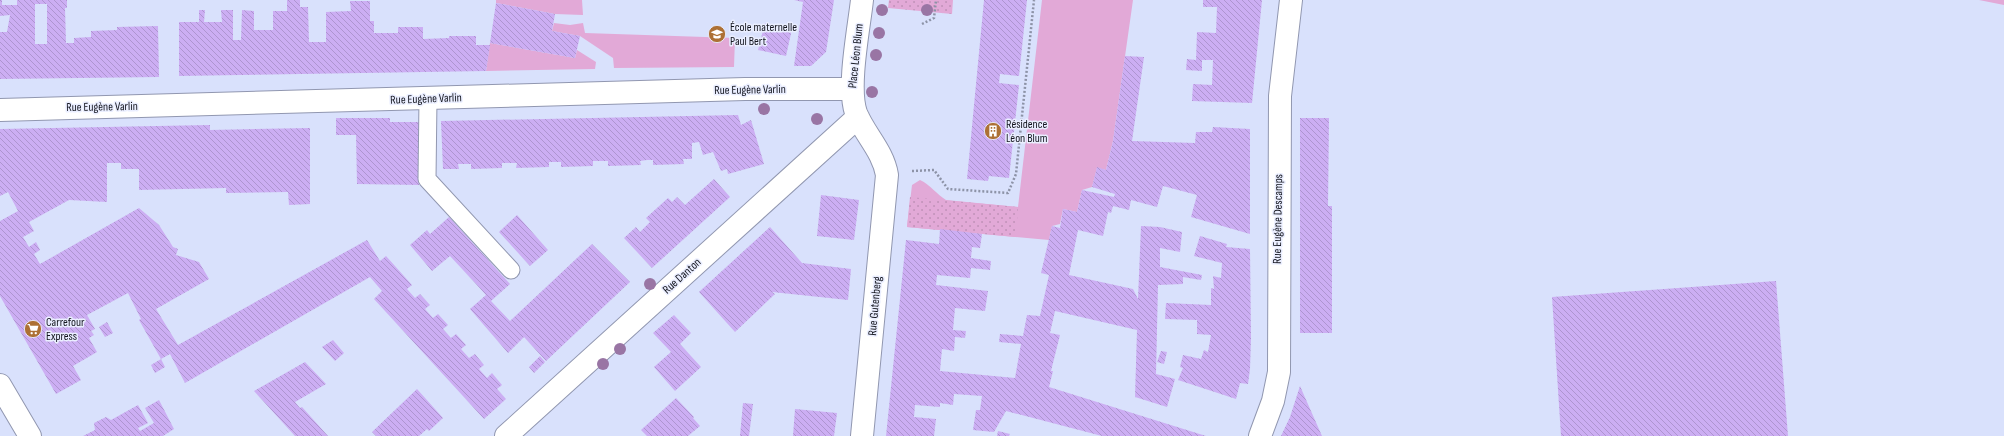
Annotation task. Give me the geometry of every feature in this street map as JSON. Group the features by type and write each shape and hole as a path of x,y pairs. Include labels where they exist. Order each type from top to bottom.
{"street":[{"name":"Place Léon Blum","path":"862,0 852,89 853,98 858,117 880,152 885,163 887,175"},
{"name":"Rue Eugène Descamps","path":"1260,436 1273,401 1279,372 1280,96 1291,0"},
{"name":"Rue Eugène Varlin","path":"0,110 745,90 852,89"},
{"name":"Rue Danton","path":"506,436 858,117"},
{"name":"Rue Gutenberg","path":"862,436 887,175"},
{"path":"0,385 30,436"}],"lane":[{"path":"428,99 427,179 511,270"}],"path":[{"path":"922,24 934,18 936,0"},
{"path":"887,175 903,171 934,170 948,189 1008,193 1016,174 1034,0"}],"shaded area":[{"path":"496,0 582,0 583,15 555,14 496,3"},
{"path":"889,0 953,0 952,14 888,8"},
{"path":"1042,0 1133,0 1113,141 1106,170 1097,168 1092,187 1082,190 1077,212 1063,209 1060,224 1052,226 1049,240 907,227 912,185 920,180 946,200 1018,207"},
{"path":"1979,0 2004,0 2004,5"},
{"path":"554,23 570,25 583,23 585,33 735,38 734,67 614,68 613,58 580,36 552,31"},
{"path":"490,43 575,58 577,50 596,62 595,69 486,71"},
{"path":"910,197 1018,207 1016,237 907,227"}],"building":[{"path":"0,0 2,0 2,5 17,5 17,0 67,0 67,8 65,8 66,43 74,43 74,38 91,37 91,31 117,30 117,27 158,26 159,77 0,79 0,32 7,32 10,15 0,16","holes":["35,4 47,4 47,44 35,44"]},
{"path":"287,0 300,0 300,7 308,7 309,42 326,42 326,12 351,11 350,1 370,1 370,21 374,21 374,33 398,33 398,27 423,27 423,39 449,38 449,36 476,36 476,45 490,45 486,71 179,76 179,22 199,22 199,10 205,10 204,22 222,22 221,10 233,10 233,40 241,40 242,10 254,11 254,30 273,30 273,11 287,11"},
{"path":"794,0 834,0 826,52 811,66 794,66 803,2"},
{"name":"Résidence Léon Blum","path":"984,0 1027,0 1019,76 1000,74 999,83 1019,85 1009,178 989,176 988,181 967,179"},
{"path":"1203,0 1262,0 1252,103 1192,101 1193,84 1212,85 1213,60 1202,60 1202,71 1186,70 1187,59 1196,60 1197,32 1216,33 1217,7 1203,7"},
{"path":"496,3 555,14 552,31 580,36 575,58 490,43"},
{"path":"765,23 792,29 786,56 758,50"},
{"path":"1125,56 1144,57 1132,141 1195,143 1196,132 1212,132 1213,127 1250,129 1250,234 1191,217 1197,195 1163,186 1157,207 1131,200 1129,210 1113,206 1111,213 1108,212 1103,236 1078,230 1069,275 1133,289 1138,299 1141,226 1160,227 1182,232 1180,252 1160,248 1160,267 1202,275 1201,280 1183,277 1183,284 1158,285 1156,374 1175,379 1167,407 1135,397 1137,330 1055,311 1050,333 1060,335 1051,371 1053,371 1049,387 1206,436 1102,436 1006,411 994,432 973,430 976,410 980,410 982,396 954,394 953,405 940,403 940,407 915,405 914,417 936,419 934,436 886,436 906,240 939,244 940,229 982,234 980,248 972,247 971,258 991,261 990,270 971,268 970,278 937,275 936,285 988,291 985,311 955,308 953,330 966,331 965,338 955,337 954,351 942,349 940,371 1015,378 1021,344 999,342 1000,334 1023,336 1027,315 1040,316 1049,275 1041,273 1052,226 1060,228 1063,209 1077,212 1082,190 1114,197 1115,194 1092,187 1097,167 1106,170 1113,141"},
{"path":"738,115 741,125 751,120 764,164 728,174 727,169 721,171 713,152 703,155 699,142 692,143 692,159 683,159 684,164 653,165 653,160 647,160 640,161 641,165 608,166 608,161 593,161 593,166 561,167 561,162 549,162 549,167 516,168 517,163 502,163 502,168 471,169 471,164 458,164 459,169 443,169 441,121"},
{"path":"336,118 390,118 390,122 419,122 419,185 357,184 356,135 336,135"},
{"path":"1300,118 1329,118 1328,206 1332,206 1332,333 1300,333"},
{"path":"210,125 210,130 310,128 310,204 289,205 288,192 226,193 226,188 139,190 139,169 121,169 121,163 107,163 107,202 69,200 29,222 34,231 23,237 29,247 36,242 40,250 34,254 40,264 139,208 159,225 173,247 178,249 176,255 199,262 209,279 156,309 178,345 367,240 380,261 386,256 412,285 407,289 415,298 420,294 430,305 425,309 433,318 438,314 448,325 443,329 451,338 456,334 466,345 461,349 469,358 475,354 484,365 479,369 487,378 492,373 502,385 497,389 506,399 484,419 374,299 382,291 370,277 185,383 170,354 161,359 139,320 141,319 128,293 87,315 95,329 91,331 94,335 89,338 97,352 73,366 81,380 56,394 0,296 0,221 18,211 8,192 0,196 0,129"},
{"path":"714,179 730,197 652,268 624,238 636,227 640,232 650,222 646,218 668,198 672,202 677,197 685,205"},
{"path":"821,195 859,200 854,240 817,236"},
{"path":"517,215 548,250 530,266 499,232"},
{"path":"449,217 510,284 491,301 510,321 592,244 630,282 546,361 524,337 508,353 470,309 486,295 450,256 432,271 410,245 427,230 430,234"},
{"path":"770,227 802,263 851,269 848,300 772,292 775,294 735,332 699,292"},
{"path":"1200,236 1227,244 1226,247 1250,249 1250,369 1248,384 1240,383 1236,399 1178,380 1183,368 1180,367 1183,355 1201,359 1204,350 1208,352 1211,335 1197,334 1197,320 1165,319 1166,303 1211,305 1211,288 1214,289 1213,276 1221,278 1222,263 1194,256"},
{"path":"1776,281 1788,436 1561,436 1552,297"},
{"path":"674,315 691,333 680,344 701,367 675,391 654,367 671,352 653,333"},
{"path":"107,322 113,333 105,337 99,327"},
{"path":"333,340 344,353 335,361 322,347"},
{"path":"1161,351 1167,352 1164,364 1157,362"},
{"path":"540,356 545,362 534,373 529,367"},
{"path":"161,359 165,367 155,373 151,365"},
{"path":"305,362 326,384 295,402 300,408 302,407 328,436 295,436 254,391"},
{"path":"1300,386 1322,436 1281,436 1290,417"},
{"path":"417,389 443,418 429,431 427,429 419,436 376,436 372,432"},
{"path":"676,398 694,417 693,418 700,426 688,436 647,436 641,430"},
{"path":"159,400 174,429 163,436 83,436 95,430 94,423 106,417 111,420 138,405 148,423 138,428 140,431 154,423 145,408"},
{"path":"743,403 753,404 749,436 740,436"},
{"path":"795,409 837,413 834,436 793,436"},
{"path":"998,431 1010,434 1009,436 997,436"}],"place":[{"name":"École maternelle Paul Bert","path":"717,34"},
{"name":"Résidence Léon Blum","path":"993,131"},
{"name":"Carrefour Express","path":"33,329"}]}
